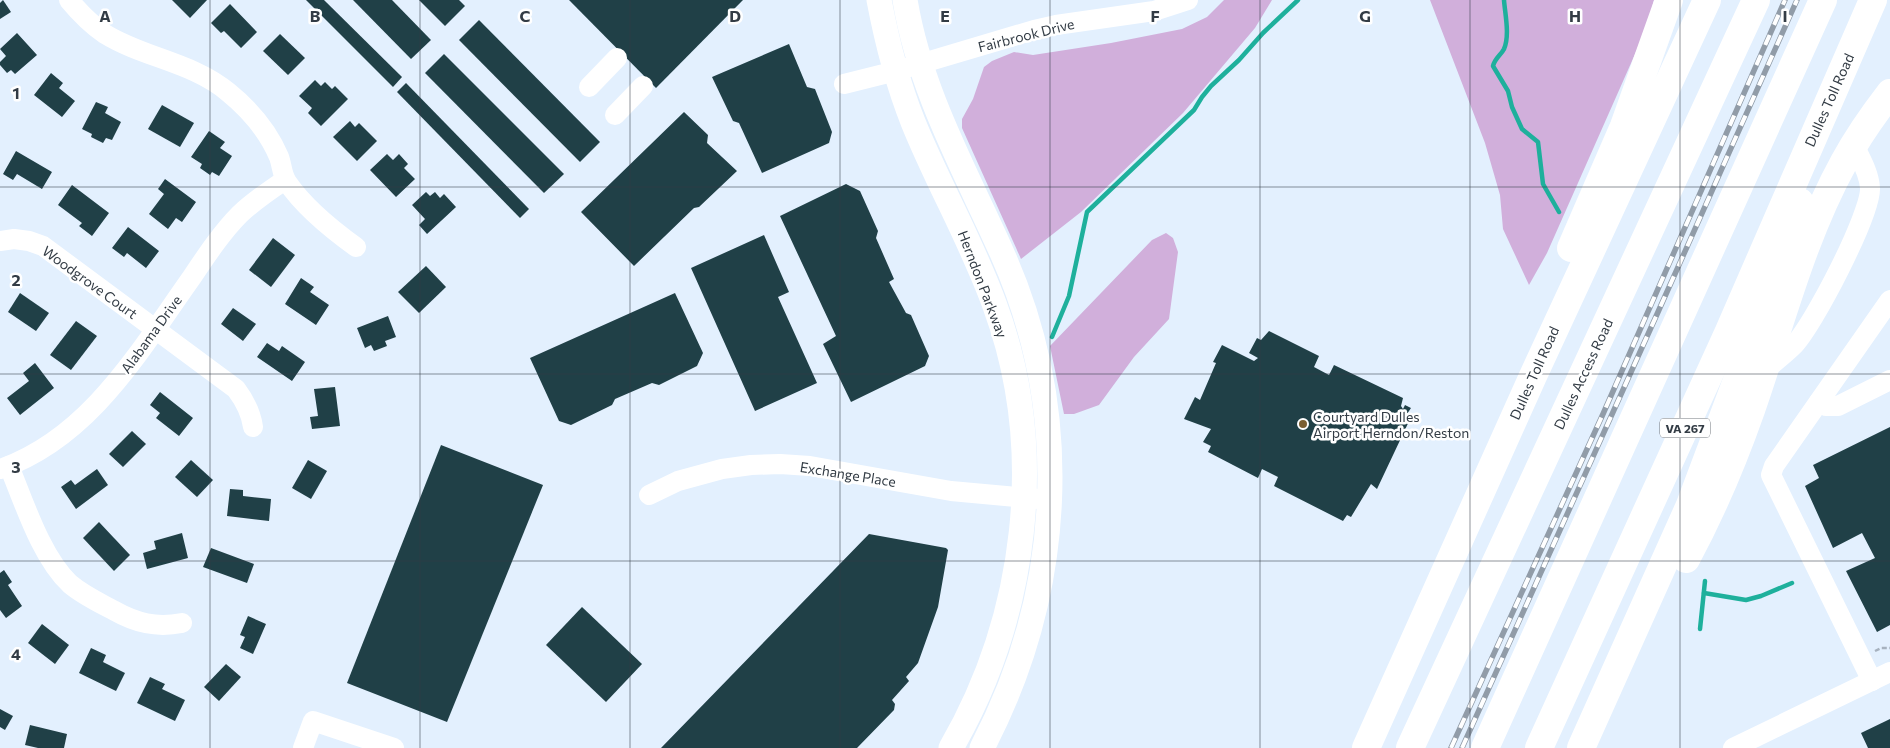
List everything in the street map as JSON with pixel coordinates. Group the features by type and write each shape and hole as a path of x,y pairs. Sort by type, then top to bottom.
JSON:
{"highway":[{"path":"1533,376 1562,268 1615,150 1647,66 1669,0"},
{"name":"Dulles Toll Road","path":"1366,748 1533,376 1707,0"},
{"name":"Dulles Access Road","path":"1410,748 1756,0"},
{"path":"1485,748 1823,0"},
{"name":"Dulles Toll Road","path":"1539,748 1729,331 1873,0"},
{"path":"1604,698 1654,616 1690,550 1728,470 1812,230 1834,182 1854,145 1890,93"},
{"path":"1582,748 1690,505 1791,237 1826,106"}],"main road":[{"name":"Herndon Parkway","path":"879,0 896,71 916,128 972,250 1004,332 1020,410 1024,456 1024,498 1020,552 1008,610 984,680 965,724 952,748"},
{"name":"Herndon Parkway","path":"905,0 920,64 951,143 1003,255 1030,328 1046,409 1051,500 1043,570 1030,628 1008,693 982,748"}],"street":[{"path":"69,0 104,33 132,47 205,76 228,92 268,134 286,180 298,196 356,247"},
{"name":"Fairbrook Drive","path":"844,84 896,71 1034,30 1154,11 1188,0"},
{"path":"589,87 617,58"},
{"path":"615,115 643,86"},
{"path":"1764,371 1794,345 1814,315 1839,270 1866,209 1870,189 1867,173 1854,145"},
{"name":"Alabama Drive","path":"4,467 50,443 88,414 110,390 207,255 239,214 286,180"},
{"name":"Woodgrove Court","path":"0,241 14,239 29,241 43,246 236,389 245,401 253,427"},
{"path":"1733,748 1881,676 1771,475 1774,466 1890,300"},
{"path":"1819,402 1826,406 1838,406 1890,380"},
{"name":"Exchange Place","path":"648,495 678,481 722,469 780,464 810,466 951,491 1051,500"},
{"path":"4,467 48,554 70,584 85,595 138,622 152,626 168,626 182,623"},
{"path":"302,748 313,721 394,748"}],"shaded area":[{"path":"1224,0 1272,0 1255,28 1183,113 1081,212 1021,259 962,128 962,119 973,99 984,67 992,61 1014,52 1033,55 1111,43 1182,29 1207,17"},
{"path":"1430,0 1654,0 1647,27 1547,253 1529,285 1503,229 1500,195 1485,143"},
{"path":"1166,233 1173,238 1178,252 1169,319 1134,357 1099,405 1074,414 1064,414 1050,346 1152,240"}],"building":[{"path":"3,0 11,12 0,19 0,3"},
{"path":"172,0 207,0 190,18"},
{"path":"306,0 324,0 402,77 393,87"},
{"path":"353,0 392,0 431,40 411,59"},
{"path":"419,0 459,0 465,6 445,26"},
{"path":"569,0 743,0 656,88"},
{"path":"230,4 257,32 241,48 224,31 221,33 211,23"},
{"path":"479,20 600,142 580,162 459,40"},
{"path":"17,33 37,55 15,74 11,70 7,73 0,65 0,62 6,56 0,49"},
{"path":"280,34 305,58 288,75 263,51"},
{"path":"789,44 807,87 815,89 832,132 829,143 762,173 739,123 733,121 712,77"},
{"path":"444,54 564,174 544,193 425,73"},
{"path":"51,73 63,83 59,88 75,101 62,117 34,95"},
{"path":"315,80 321,86 325,82 332,89 335,86 348,99 321,126 308,113 312,108 299,96"},
{"path":"406,83 529,209 520,218 397,92"},
{"path":"96,102 108,107 105,113 121,122 112,140 106,138 103,143 91,137 92,134 82,129"},
{"path":"162,105 194,123 180,147 148,129"},
{"path":"684,112 708,135 707,143 737,171 699,207 694,208 634,266 581,212"},
{"path":"350,121 355,127 359,123 377,141 357,161 333,137"},
{"path":"209,131 225,142 220,148 232,156 219,176 212,172 210,175 200,168 202,164 191,157"},
{"path":"16,151 52,172 42,189 17,174 13,180 3,174"},
{"path":"387,154 393,160 399,154 408,164 404,168 415,179 396,197 370,170"},
{"path":"165,179 196,202 182,222 176,218 168,229 149,214 164,194 158,189"},
{"path":"846,184 860,191 878,231 876,238 894,279 889,282 906,313 911,315 929,356 925,366 851,402 823,344 836,336 780,216"},
{"path":"72,185 109,213 92,236 79,226 82,223 58,205"},
{"path":"426,192 430,196 435,192 440,198 444,194 456,207 427,234 419,225 425,219 412,205"},
{"path":"128,227 159,251 146,268 127,253 124,257 112,248"},
{"path":"764,235 789,292 778,297 817,383 755,411 691,268"},
{"path":"273,238 295,255 271,287 249,270"},
{"path":"426,266 446,287 419,313 398,292"},
{"path":"301,278 314,287 310,292 329,305 316,325 285,304"},
{"path":"20,293 49,313 36,331 8,312"},
{"path":"675,293 703,353 697,366 659,385 652,383 615,399 612,405 571,425 559,421 530,358"},
{"path":"233,308 256,324 243,341 221,324"},
{"path":"388,316 396,337 385,341 387,346 374,351 371,345 365,348 357,328"},
{"path":"76,321 97,336 71,370 50,355"},
{"name":"Courtyard Dulles Airport Herndon/Reston","path":"1269,331 1319,356 1314,367 1329,375 1334,365 1403,398 1401,406 1403,409 1405,405 1411,408 1407,414 1411,417 1377,489 1371,484 1351,517 1347,515 1343,521 1274,486 1278,477 1262,469 1258,478 1208,452 1211,446 1203,442 1211,429 1184,419 1195,397 1200,400 1216,363 1213,362 1222,345 1254,361 1258,358 1249,353 1257,338 1261,340"},
{"path":"267,343 279,351 282,346 305,362 292,381 257,357"},
{"path":"35,363 54,388 20,415 7,398 29,381 23,373"},
{"path":"335,387 340,426 312,429 310,417 318,416 314,389"},
{"path":"160,392 193,418 179,436 156,418 160,413 150,405"},
{"path":"1890,427 1890,625 1877,632 1846,571 1875,558 1862,533 1833,548 1805,486 1819,478 1813,465"},
{"path":"132,431 146,444 123,467 109,454"},
{"path":"441,445 543,485 447,722 347,683"},
{"path":"191,460 213,480 197,497 175,477"},
{"path":"308,460 327,471 311,499 292,488"},
{"path":"97,469 108,485 76,509 61,487 71,480 75,485"},
{"path":"230,489 243,490 243,496 271,499 269,521 227,516"},
{"path":"99,522 130,555 114,571 83,538"},
{"path":"182,533 188,558 147,569 143,553 156,549 154,541"},
{"path":"869,534 946,548 948,550 938,607 918,663 906,677 909,681 892,700 895,704 894,710 857,748 661,748"},
{"path":"211,548 254,564 247,583 203,567"},
{"path":"4,570 12,582 8,585 22,606 6,618 0,610 0,573"},
{"path":"582,607 642,664 606,702 546,645"},
{"path":"248,616 266,624 253,654 240,648 245,637 240,635"},
{"path":"42,624 69,645 55,664 28,643"},
{"path":"91,648 106,655 103,662 125,673 116,691 79,673"},
{"path":"226,664 241,677 219,701 204,687"},
{"path":"150,677 165,684 162,689 185,700 175,721 137,703"},
{"path":"0,709 13,716 5,730 0,727"},
{"path":"1890,719 1890,748 1868,748 1861,733"},
{"path":"30,725 67,734 64,748 38,748 25,745"}],"waterway":[{"path":"1052,337 1069,296 1087,212 1194,110 1211,86 1298,0"},
{"path":"1504,0 1507,31 1506,43 1493,66 1508,91 1512,107 1522,129 1538,142 1543,184 1559,212"},
{"path":"1700,629 1705,581"},
{"path":"1704,593 1746,600 1792,583"}],"railway":[{"path":"1451,748 1603,414 1785,0"},
{"path":"1462,748 1797,0"}],"place":[{"name":"Courtyard Dulles Airport Herndon/Reston","path":"1303,424"}]}
